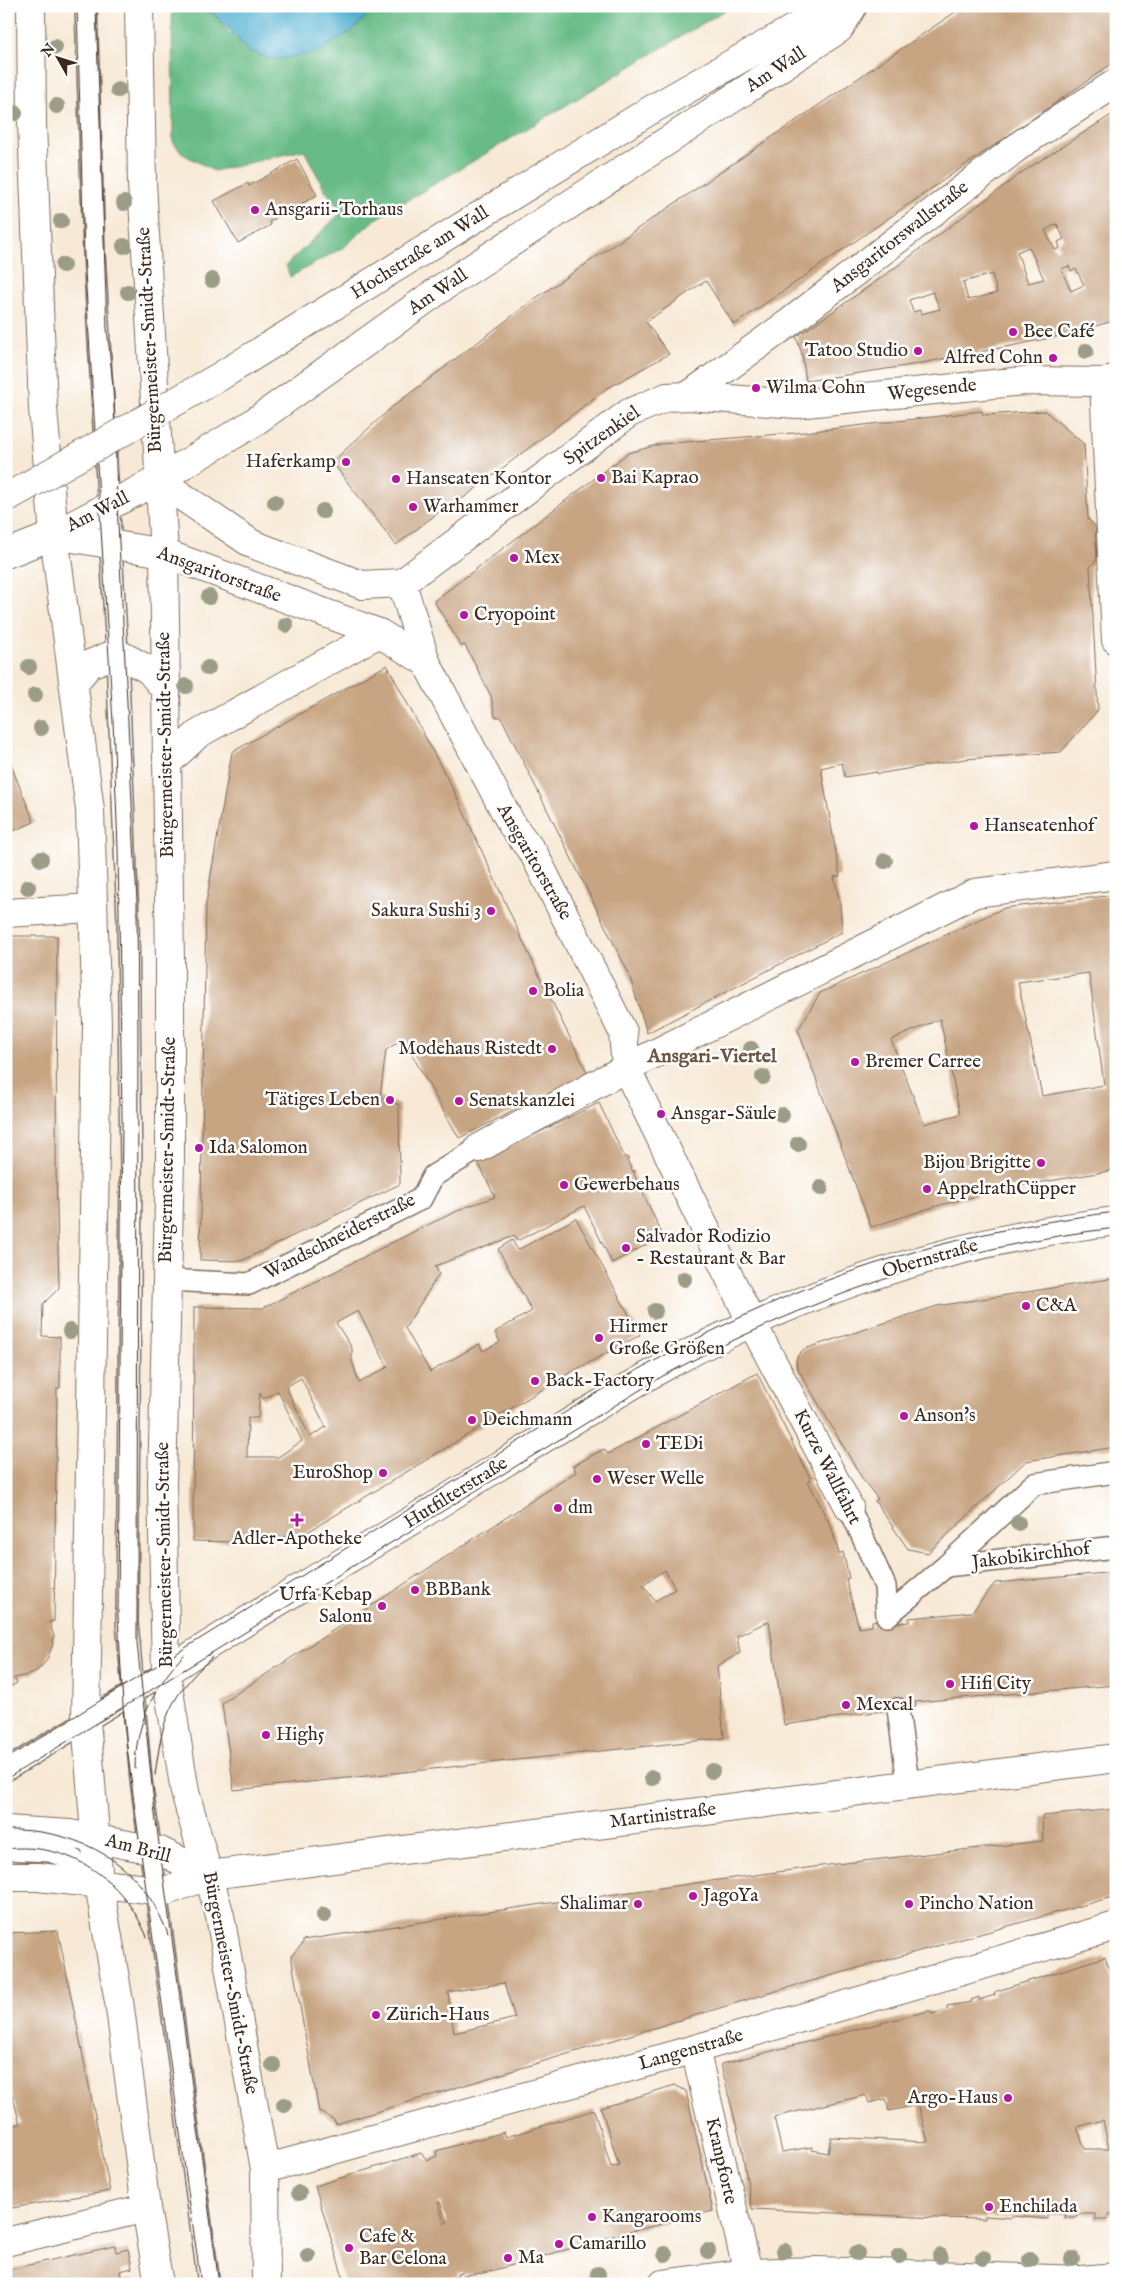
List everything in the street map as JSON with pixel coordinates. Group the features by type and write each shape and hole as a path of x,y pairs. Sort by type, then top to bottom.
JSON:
{"main road":[{"path":"31,6 32,123 40,351 54,535 75,680 90,810 98,1024 86,1720 98,1884 120,2008 146,2208 159,2284"},
{"name":"Bürgermeister-Smidt-Straße","path":"139,6 142,183 158,480 164,553 170,1162 162,1484 166,1672 185,1792 210,1875 229,1961 265,2169 266,2284"},
{"name":"Hochstraße am Wall","path":"6,498 203,386 649,111 832,6"},
{"name":"Am Wall","path":"6,554 54,535 108,507 158,480 250,425 443,287 839,29 853,6"},
{"name":"Ansgaritorswallstraße","path":"688,396 790,322 1024,142 1116,83"},
{"path":"1110,380 1116,640"},
{"name":"Wegesende","path":"688,396 796,404 1024,381 1110,380"},
{"name":"Spitzenkiel","path":"402,583 629,413 667,397 688,396"},
{"path":"158,480 252,544 362,585 402,583"},
{"name":"Ansgaritorstraße","path":"54,535 164,553 378,633 426,662"},
{"name":"Ansgaritorstraße","path":"402,583 426,662 512,825 534,854 623,1032 626,1068"},
{"path":"167,763 198,734 378,633"},
{"path":"75,680 90,664 117,653 149,670 164,688"},
{"name":"Wandschneiderstraße","path":"479,1148 626,1068 975,893 1116,875"},
{"path":"6,913 93,908"},
{"name":"Kurze Wallfahrt","path":"626,1068 752,1323 849,1507"},
{"name":"Obernstraße","path":"752,1323 817,1295 944,1254 1006,1238 1116,1221"},
{"name":"Hutfilterstraße","path":"166,1672 596,1406 673,1362 752,1323"},
{"name":"Martinistraße","path":"210,1875 908,1783 1116,1758"},
{"name":"Am Brill","path":"6,1830 70,1834 160,1851 210,1875"},
{"name":"Am Brill","path":"6,1877 38,1876 166,1891 210,1875"},
{"name":"Langenstraße","path":"265,2169 695,2049 1116,1926"},
{"name":"Kranpforte","path":"695,2049 748,2273"},
{"path":"6,2242 146,2208"},
{"path":"663,2284 748,2273 817,2271 1081,2280 1116,2278"}],"lane":[{"path":"86,6 94,253 117,653 129,988 131,1172 127,1622 132,1692 151,1850 209,2284"},
{"name":"Wandschneiderstraße","path":"166,1280 249,1284 421,1199 433,1176 479,1148"},
{"name":"Jakobikirchhof","path":"888,1616 946,1566 1034,1484 1116,1472"},
{"name":"Kurze Wallfahrt","path":"849,1507 886,1586 888,1616"},
{"name":"Jakobikirchhof","path":"946,1566 1116,1547"},
{"path":"6,1770 166,1672"},
{"path":"898,1709 908,1783"},
{"path":"6,1849 50,1851 71,1858 98,1884"}],"green space":[{"path":"172,6 197,6 198,9 213,13 230,34 352,31 376,6 732,6 373,221 344,247 290,277 286,265 342,212 325,190 304,150 214,171 183,154 173,142"}],"water":[{"path":"197,6 376,6 352,31 316,53 273,60 249,51 213,13 198,9"}],"building":[{"path":"964,6 1116,6 1116,61 734,325 706,281 696,287 646,322 669,354 606,389 462,499 460,496 396,545 332,462 392,407 536,298"},
{"path":"1116,112 1116,320 1069,334 1016,345 906,366 806,381 802,354 796,337 884,276 1024,171","holes":["1057,224 1064,239 1058,242 1060,248 1055,250 1045,230","1029,247 1044,279 1028,283 1017,252","1069,266 1071,271 1076,269 1084,285 1071,291 1061,269","992,274 997,293 968,300 963,282","933,292 940,309 921,314 920,310 913,312 909,300"]},
{"name":"Ansgarii-Torhaus","path":"297,159 317,195 269,222 271,225 238,243 214,201 248,183 249,186"},
{"path":"982,411 983,415 1045,411 1084,444 1088,519 1095,526 1097,559 1090,567 1098,710 1061,752 965,759 877,774 877,772 845,777 842,763 821,768 840,876 834,877 840,904 842,932 647,1033 629,974 501,717 495,717 491,696 465,645 461,646 434,601 628,453 661,444 805,432"},
{"path":"387,665 456,795 533,963 588,1074 459,1138 403,1039 386,1050 380,1097 399,1105 400,1184 241,1261 200,1260 206,904 232,752"},
{"path":"6,753 34,822 6,834"},
{"name":"Bremer Carree","path":"1116,895 1116,1170 1012,1187 940,1205 871,1227 798,1030 820,993 1004,908","holes":["1089,973 1104,1085 1042,1096 1018,982","940,1019 960,1114 924,1124 891,1040"]},
{"path":"6,936 57,936 56,1169 59,1288 43,1304 42,1336 60,1337 60,1388 57,1388 54,1621 49,1622 54,1636 53,1644 47,1660 40,1668 32,1674 14,1678 17,1683 6,1689"},
{"path":"599,1103 625,1158 628,1157 629,1159 627,1160 633,1172 635,1170 634,1174 663,1236 612,1263 584,1206 517,1241 514,1236 435,1266 439,1274 405,1328 430,1372 479,1344 483,1351 500,1342 495,1332 532,1311 498,1249 512,1240 518,1250 576,1218 640,1335 566,1375 306,1533 283,1537 235,1538 235,1542 193,1541 194,1307 263,1308 417,1230 466,1207 495,1197 478,1162","holes":["358,1311 388,1367 359,1383 352,1361 352,1348 336,1323","301,1378 326,1427 310,1437 286,1387","278,1391 302,1441 278,1457 247,1457 248,1418 258,1418 260,1393 263,1399"]},
{"path":"1116,1278 1116,1447 1026,1461 928,1553 908,1549 875,1501 878,1499 863,1480 797,1367 796,1360 798,1355 804,1349 937,1306"},
{"path":"757,1373 811,1480 808,1481 832,1529 839,1554 843,1552 849,1578 846,1579 859,1628 872,1626 872,1621 898,1618 899,1623 909,1622 909,1618 972,1612 995,1583 1116,1572 1116,1685 915,1702 916,1706 784,1725 769,1621 737,1636 740,1653 717,1666 724,1738 234,1790 222,1703 576,1472 573,1466 604,1449 608,1454","holes":["665,1570 675,1589 655,1601 643,1585"]},
{"path":"1116,1809 1116,1896 776,1991 336,2124 335,2121 319,2112 291,1956 303,1943 303,1940 542,1904 836,1864 1043,1841 1042,1816","holes":["504,1983 515,2018 454,2033 448,1992"]},
{"path":"58,1931 110,2191 6,2209 6,2127 20,2124 6,2070 6,1933"},
{"path":"1105,1957 1116,1989 1116,2214 1108,2214 1108,2219 1095,2219 1095,2214 1077,2214 1077,2218 1065,2218 1066,2214 1047,2214 1047,2219 985,2216 985,2219 752,2209 741,2145 721,2064 928,2011 931,2011 932,2014 948,2009 947,2006 972,2002 971,2000 979,1997 979,2000 995,1995 994,1993","holes":["915,2091 928,2142 831,2137 828,2153 812,2150 812,2147 782,2152 774,2117 866,2095 869,2103 886,2099 889,2111 917,2105","1103,2120 1109,2149 1085,2149 1077,2127"]},
{"path":"675,2085 686,2091 713,2211 621,2234 484,2273 463,2275 462,2272 457,2273 458,2276 433,2284 345,2284 315,2186 421,2153 427,2160 437,2156 436,2151 504,2132 506,2137 594,2110 611,2167 619,2165 601,2108","holes":["438,2202 440,2202 447,2223 444,2223"]},
{"path":"115,2246 116,2252 128,2249 132,2268 120,2271 122,2281 134,2278 135,2284 6,2284 6,2270"}],"tram line":[{"path":"77,6 84,255 113,722 118,848 122,1118 118,1616 124,1723 201,2284"},
{"path":"96,6 107,328 114,394 117,502 137,902 137,1642 155,1814 219,2284"},
{"path":"6,1759 590,1397 720,1327 807,1288 893,1258 982,1235 1071,1218 1116,1212"},
{"path":"6,1779 663,1376 717,1348 826,1300 939,1262 1056,1236 1116,1228"},
{"path":"135,1769 138,1737 148,1707 155,1693 184,1655"},
{"path":"155,1775 161,1738 170,1710 186,1685 212,1657"},
{"path":"6,1830 53,1834 75,1840 115,1861 132,1876 147,1894 159,1914 168,1935"},
{"path":"6,1849 29,1848 52,1851 73,1858 92,1869 109,1882 124,1898 137,1917 147,1937"}],"place":[{"name":"Ansgarii-Torhaus","path":"255,210"},
{"name":"Bee Café","path":"1013,332"},
{"name":"Tatoo Studio","path":"918,351"},
{"name":"Alfred Cohn","path":"1053,358"},
{"name":"Wilma Cohn","path":"756,388"},
{"name":"Haferkamp","path":"346,462"},
{"name":"Bai Kaprao","path":"601,478"},
{"name":"Hanseaten Kontor","path":"396,479"},
{"name":"Warhammer","path":"413,507"},
{"name":"Mex","path":"514,558"},
{"name":"Cryopoint","path":"464,615"},
{"name":"Hanseatenhof","path":"974,826"},
{"name":"Sakura Sushi 3","path":"491,911"},
{"name":"Bolia","path":"533,991"},
{"name":"Modehaus Ristedt","path":"552,1049"},
{"name":"Bremer Carree","path":"855,1062"},
{"name":"Tätiges Leben","path":"390,1100"},
{"name":"Senatskanzlei","path":"459,1101"},
{"name":"Ansgar-Säule","path":"661,1114"},
{"name":"Ida Salomon","path":"199,1148"},
{"name":"Bijou Brigitte","path":"1041,1163"},
{"name":"Gewerbehaus","path":"564,1185"},
{"name":"AppelrathCüpper","path":"927,1189"},
{"name":"Salvador Rodizio - Restaurant & Bar","path":"626,1248"},
{"name":"C&A","path":"1026,1306"},
{"name":"Hirmer Große Größen","path":"599,1338"},
{"name":"Back-Factory","path":"535,1381"},
{"name":"Anson's","path":"904,1416"},
{"name":"Deichmann","path":"472,1420"},
{"name":"TEDi","path":"646,1444"},
{"name":"EuroShop","path":"383,1473"},
{"name":"Weser Welle","path":"597,1479"},
{"name":"dm","path":"558,1508"},
{"name":"Adler-Apotheke","path":"297,1520"},
{"name":"BBBank","path":"415,1590"},
{"name":"Urfa Kebap Salonu","path":"382,1606"},
{"name":"Hifi City","path":"950,1684"},
{"name":"Mexcal","path":"846,1705"},
{"name":"High5","path":"266,1735"},
{"name":"JagoYa","path":"693,1896"},
{"name":"Shalimar","path":"638,1904"},
{"name":"Pincho Nation","path":"909,1904"},
{"name":"Zürich-Haus","path":"376,2015"},
{"name":"Argo-Haus","path":"1008,2098"},
{"name":"Enchilada","path":"989,2207"},
{"name":"Kangarooms","path":"592,2217"},
{"name":"Camarillo","path":"559,2244"},
{"name":"Cafe & Bar Celona","path":"349,2248"},
{"name":"Ma","path":"508,2258"}],"district":[{"name":"Ansgari-Viertel","path":"712,1056"}]}
